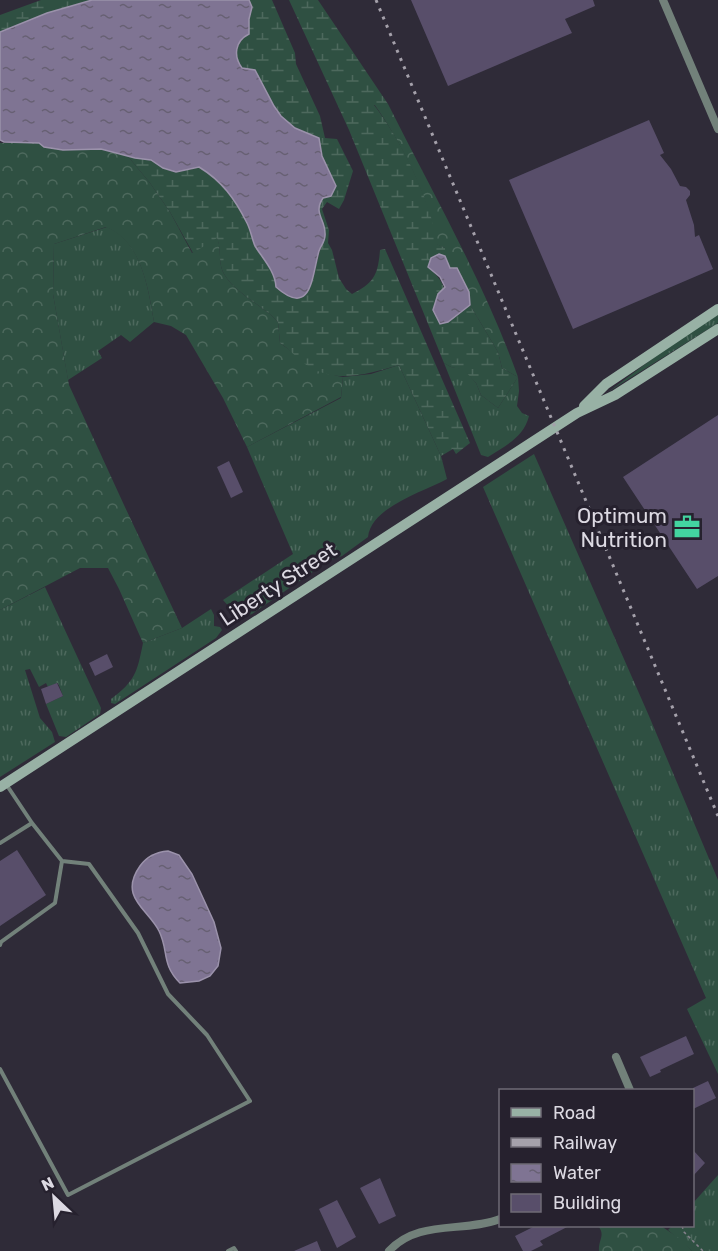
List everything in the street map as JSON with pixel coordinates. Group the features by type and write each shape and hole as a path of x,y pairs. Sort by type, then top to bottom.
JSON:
{"street":[{"path":"663,0 718,129"},
{"name":"Liberty Street","path":"577,413 606,384 718,309"},
{"name":"Liberty Street","path":"3,785 577,413 615,394 718,329"},
{"path":"616,1057 630,1089"},
{"path":"389,1251 402,1239 421,1231 483,1224 499,1220"}],"lane":[{"path":"0,1069 68,1195 250,1101 207,1035 168,994 138,933 89,864 62,861 3,785"},
{"path":"0,843 32,823"},
{"path":"0,945 55,903 62,861"},
{"path":"228,1251 234,1248 236,1251"}],"path":[{"path":"682,1227 684,1232 703,1251"}],"green space":[{"path":"41,0 92,0 47,13 0,32 0,15"},
{"path":"249,0 272,0 295,53 296,64 320,116 325,138 337,139 353,171 339,209 327,202 322,209 329,230 328,243 339,278 352,294 359,290 370,282 378,266 380,250 385,249 470,443 456,454 453,449 441,456 399,365 351,376 328,374 305,364 280,343 278,322 237,289 224,274 217,238 193,253 170,212 126,154 151,160 163,168 189,170 199,167 207,172 227,191 238,206 255,245 271,270 276,287 288,296 297,298 304,296 312,281 325,236 325,228 319,212 323,198 319,138 286,121 271,100 255,70 242,68 239,63 237,50 241,41 249,34 252,7"},
{"path":"289,0 318,0 388,104 374,105 394,135 413,171 422,190 437,244 445,248 445,256 439,254 431,258 428,267 443,285 448,322 470,305 498,352 502,368 518,377 498,408 481,395 476,383 464,370 444,363 349,130"},
{"path":"374,104 388,104 474,273 518,377 502,368 498,352 470,305 469,292 457,268 450,268 445,256 445,248 436,244 428,209 413,171"},
{"path":"0,143 39,143 85,150 101,149 126,154 170,212 192,253 217,237 224,274 237,289 278,322 280,343 316,368 343,377 341,397 247,447 223,398 186,335 171,326 154,322 146,281 128,243 106,227 54,244 53,294 69,385 182,628 143,643 108,568 80,568 0,610"},
{"path":"107,227 119,234 136,255 146,281 154,322 130,342 121,335 98,351 102,358 68,380 53,294 54,244"},
{"path":"718,313 718,323 608,392 665,349"},
{"path":"444,363 451,367 464,369 476,383 481,395 498,408 518,377 517,406 522,413 529,416 527,423 513,440 488,457 481,455"},
{"path":"399,365 441,456 447,479 388,509 371,526 368,537 342,556 330,560 252,614 246,616 234,612 223,600 293,554 247,447 341,398 343,377 371,374"},
{"path":"534,454 718,880 718,1074 687,1009 706,998 483,487"},
{"path":"45,587 101,708 100,714 66,737 59,736 46,704 63,696 58,683 48,687 46,683 39,687 30,669 25,670 40,718 52,732 55,742 0,777 0,610"},
{"path":"211,609 214,615 214,626 222,630 216,638 115,704 111,703 111,699 134,676 143,643 182,628"},
{"path":"718,1175 718,1251 692,1251 668,1230 671,1227 694,1227 694,1202"},
{"path":"599,1227 662,1227 679,1238 692,1251 599,1251 602,1235"}],"water":[{"path":"92,0 249,0 252,7 249,34 238,45 237,59 242,68 255,70 281,116 295,128 319,138 322,156 336,186 331,196 323,198 320,203 319,212 325,228 325,238 319,251 312,281 304,296 297,298 288,296 276,287 271,270 255,246 238,206 221,185 199,167 176,172 163,168 151,160 101,149 63,150 44,147 39,143 0,140 0,32 47,13"},
{"path":"439,254 445,256 450,268 457,268 469,292 470,305 448,322 440,324 433,310 438,294 445,287 440,277 428,267 431,258"},
{"path":"168,851 179,855 192,874 214,922 221,948 218,966 210,976 199,981 180,983 174,976 170,970 159,931 133,894 134,877 140,866 152,855"}],"building":[{"path":"411,0 593,0 595,6 565,19 572,33 448,86"},
{"path":"649,120 664,153 660,155 680,186 690,191 686,200 694,225 695,237 699,235 713,269 573,329 509,180"},
{"name":"Optimum Nutrition","path":"718,415 718,576 697,589 623,477"},
{"path":"229,461 243,492 231,498 217,467"},
{"path":"107,654 113,667 95,676 89,663"},
{"path":"57,683 63,696 46,704 41,689"},
{"path":"17,850 46,895 0,926 0,861"},
{"path":"686,1036 694,1054 650,1077 640,1057"},
{"path":"708,1081 716,1098 694,1109 693,1088"},
{"path":"694,1151 705,1163 694,1175"},
{"path":"380,1178 396,1216 379,1224 360,1188"},
{"path":"337,1200 356,1237 337,1248 319,1209"},
{"path":"533,1227 567,1227 540,1241 543,1245 531,1251 523,1251 515,1236"},
{"path":"317,1241 321,1251 294,1251"}],"railway":[{"path":"376,0 718,816"}],"place":[{"name":"Optimum Nutrition","path":"687,527"}]}
